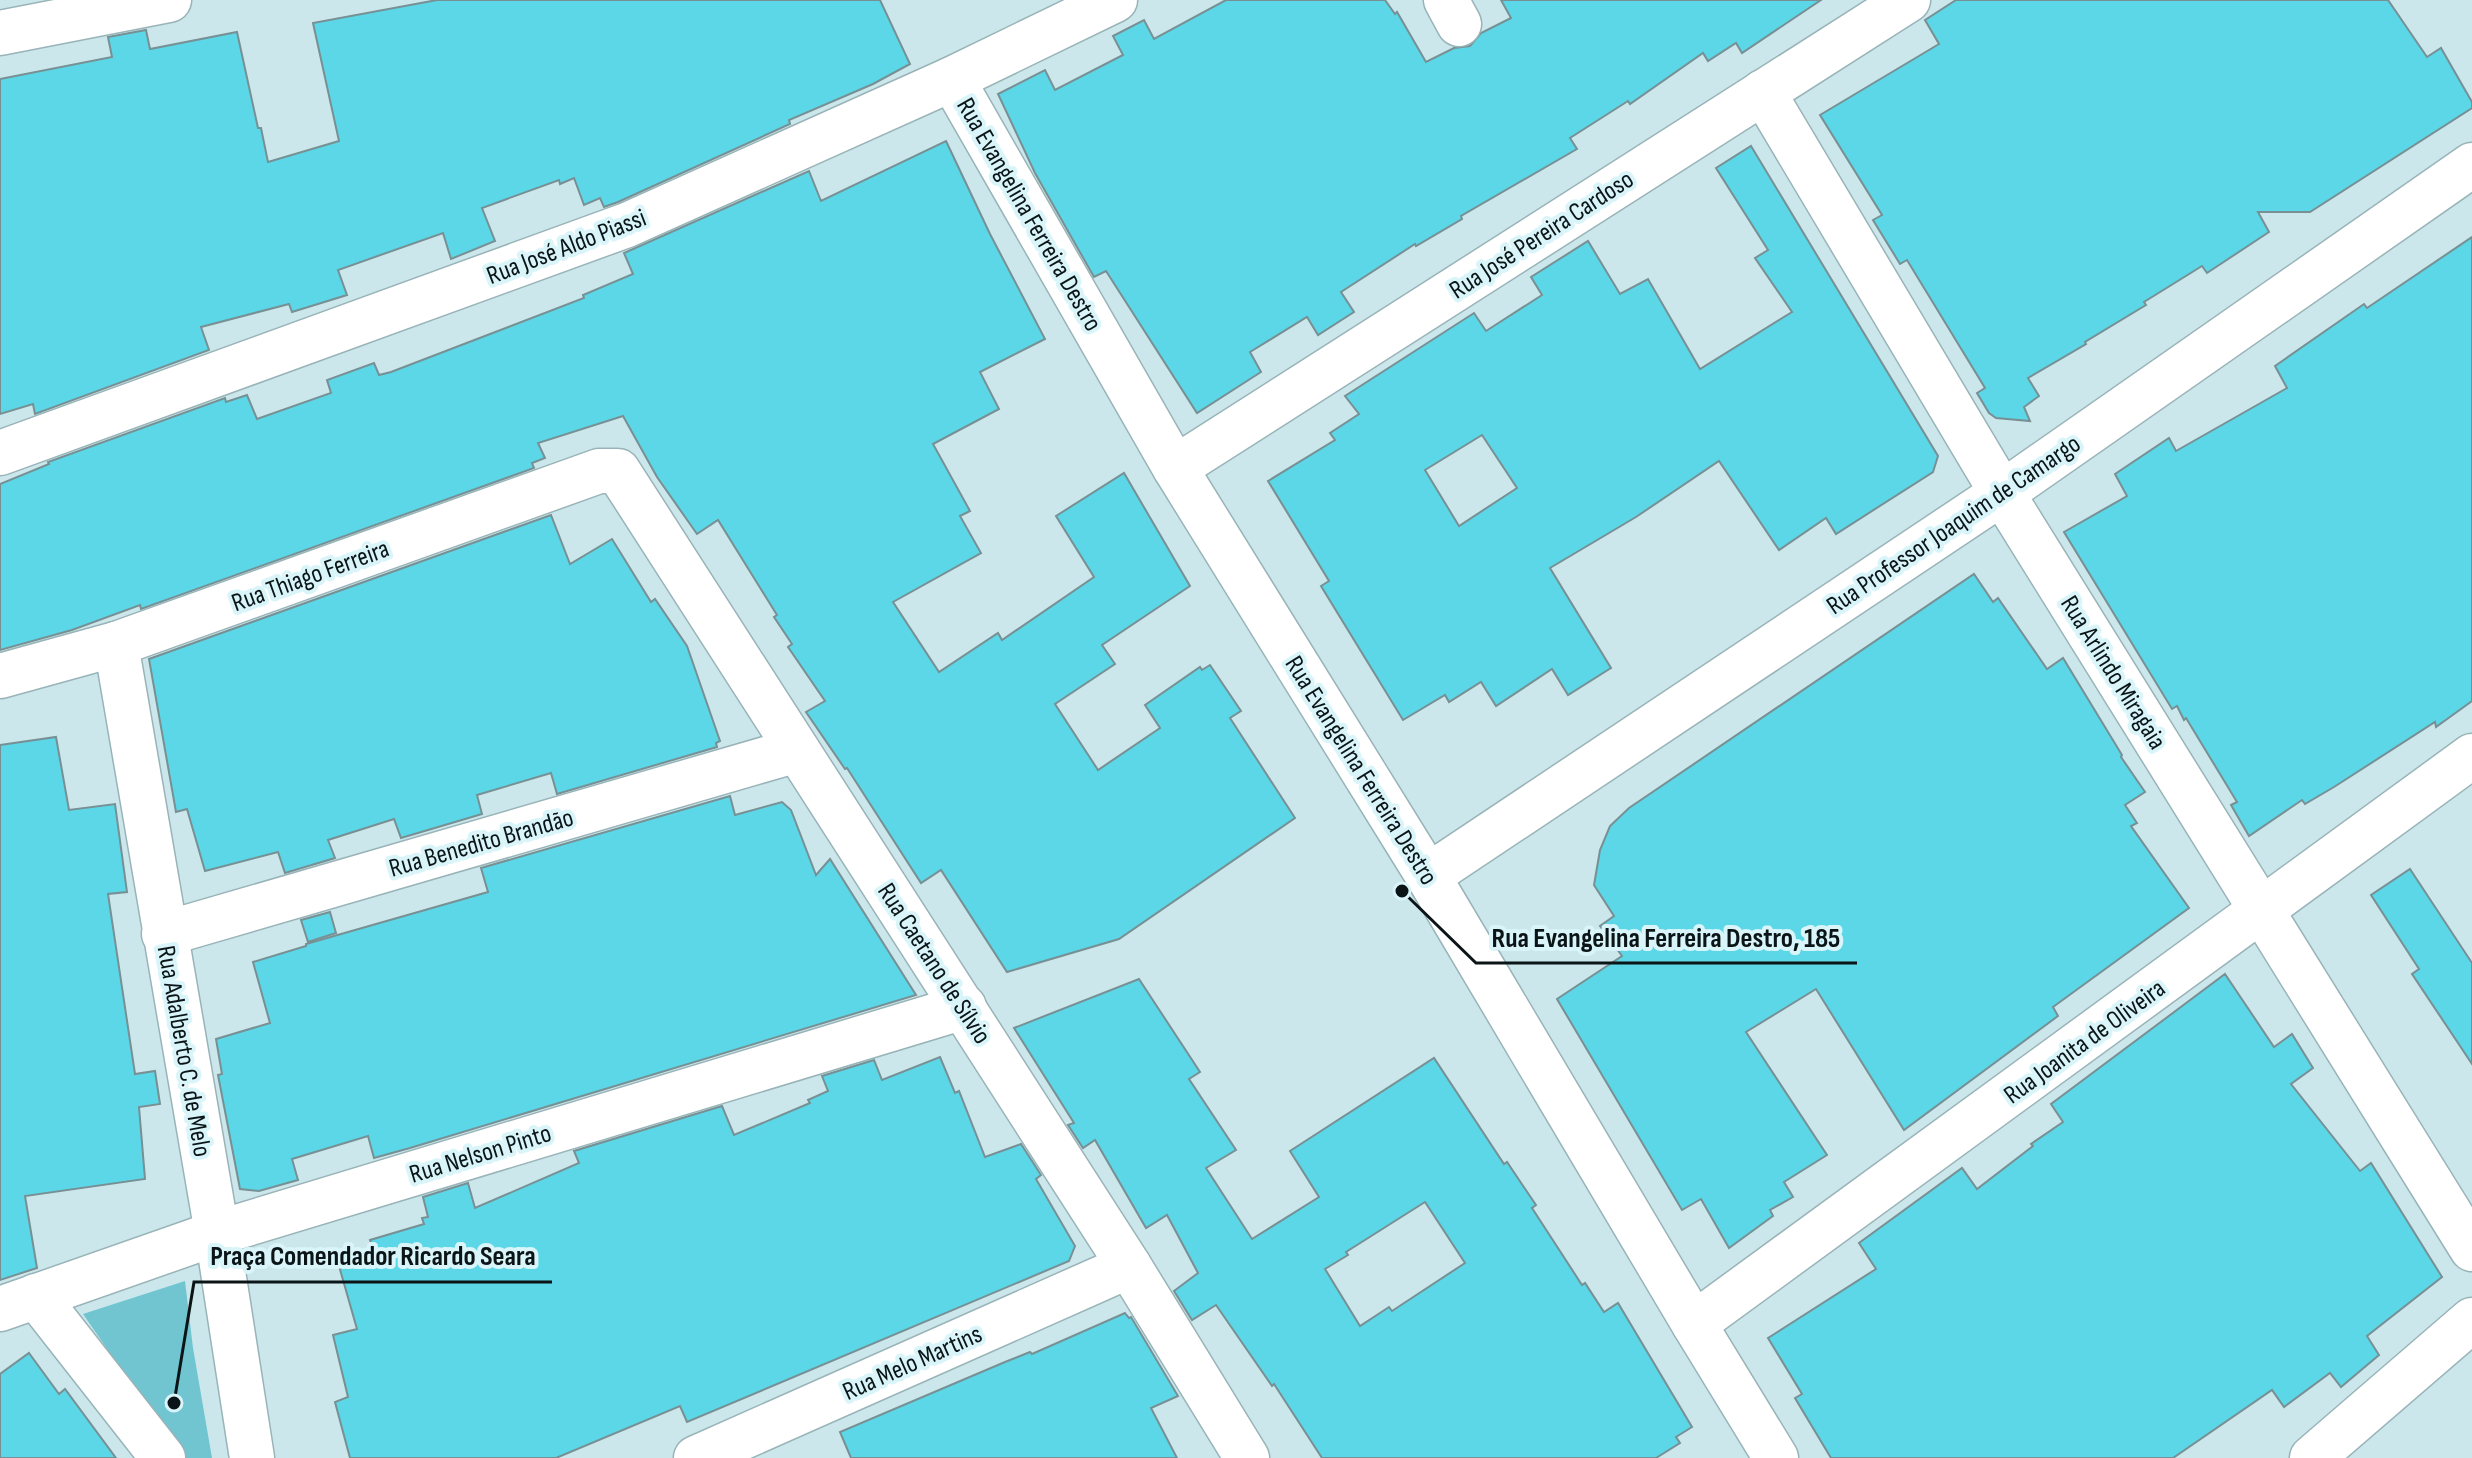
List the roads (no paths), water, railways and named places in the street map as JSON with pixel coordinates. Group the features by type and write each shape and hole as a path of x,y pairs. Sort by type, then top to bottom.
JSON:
{"street":[{"path":"0,33 169,0"},
{"name":"Rua José Aldo Piassi","path":"0,453 627,225 952,79 1115,0"},
{"name":"Rua José Pereira Cardoso","path":"1175,468 1908,0"},
{"name":"Rua Evangelina Ferreira Destro","path":"952,79 1175,468 1428,876 1776,1458"},
{"name":"Rua Arlindo Miragaia","path":"1763,92 2002,493 2472,1249"},
{"name":"Rua Professor Joaquim de Camargo","path":"1428,876 2002,493 2472,165"},
{"name":"Rua Thiago Ferreira","path":"0,676 116,644 599,471 618,471"},
{"name":"Rua Caetano de Sílvio","path":"618,471 964,1007 1247,1458"},
{"name":"Rua Adalberto C. de Melo","path":"116,644 217,1233 252,1458"},
{"name":"Rua Benedito Brandão","path":"164,934 797,750"},
{"name":"Rua Joanita de Oliveira","path":"1694,1324 2472,756"},
{"name":"Rua Nelson Pinto","path":"18,1302 217,1233 964,1007"},
{"name":"Rua Melo Martins","path":"696,1458 1129,1266"},
{"path":"18,1302 163,1458"},
{"path":"2312,1458 2472,1320"}],"place":[{"name":"Rua Evangelina Ferreira Destro, 185","path":"1402,891"},
{"name":"Praça Comendador Ricardo Seara","path":"174,1403"}]}
